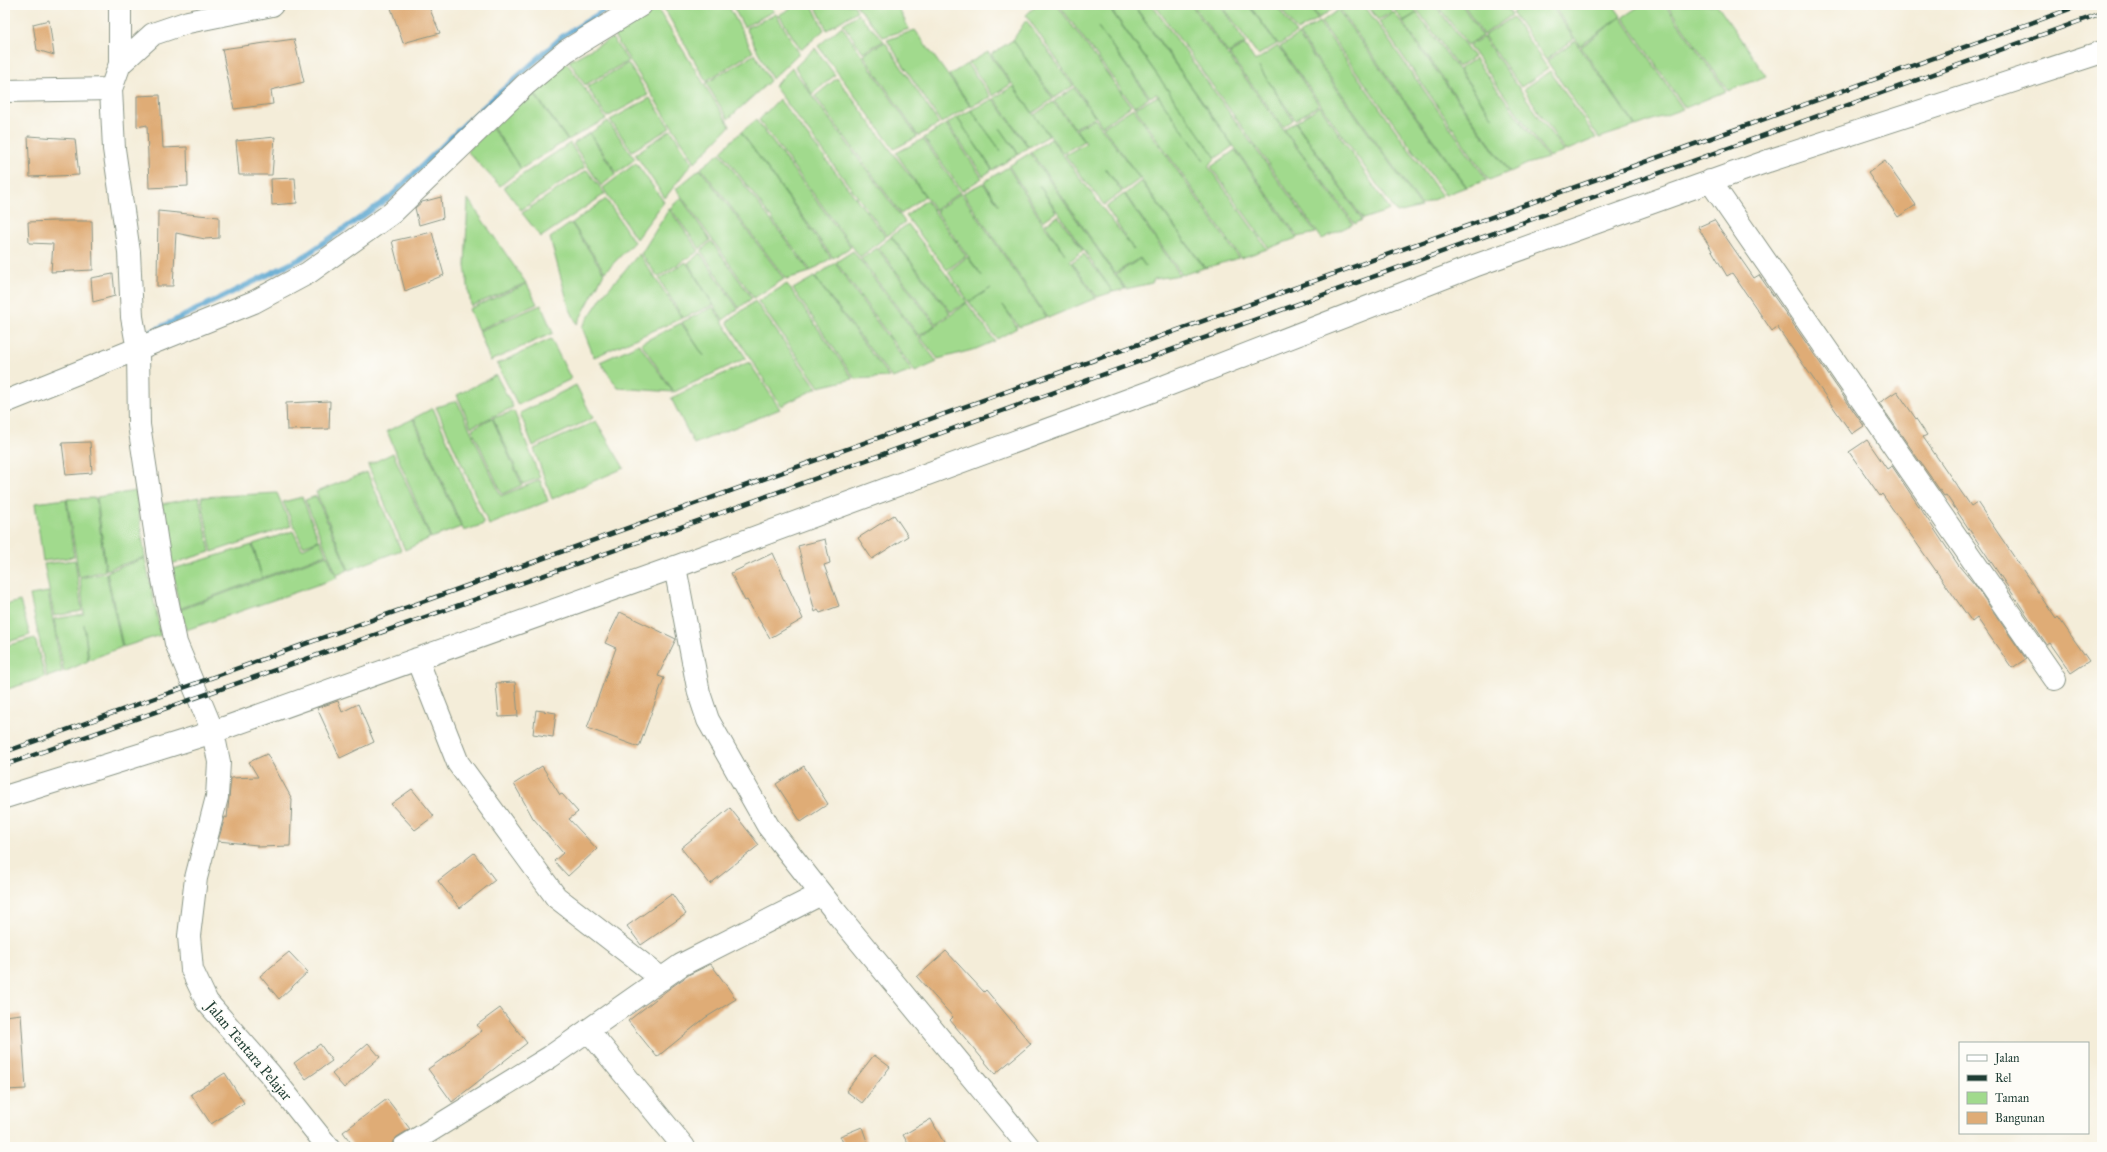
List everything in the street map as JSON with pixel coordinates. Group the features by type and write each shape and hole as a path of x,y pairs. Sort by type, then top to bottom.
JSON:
{"street":[{"path":"5,91 111,89 120,64 120,5"},
{"path":"120,64 153,34 188,22 272,5"},
{"path":"5,402 254,302 308,274 392,213 525,84 566,51 641,5"},
{"path":"5,797 213,732 675,567 1155,390 1474,266 1768,160 2102,52"},
{"name":"Jalan Tentara Pelajar","path":"111,89 114,149 129,252 132,317 138,348 139,425 162,570 176,643 213,732 219,762 217,797 196,878 190,936 192,970 207,1002 270,1074 328,1147"},
{"path":"1710,181 2055,679"},
{"path":"675,567 699,693 708,720 768,826 1023,1145"},
{"path":"417,659 458,764 556,897 662,979"},
{"path":"404,1147 550,1057 681,965 821,894"},
{"path":"588,1030 684,1147"}],"green space":[{"path":"662,5 728,5 753,52 706,81"},
{"path":"732,5 770,5 774,11 744,27"},
{"path":"796,5 812,5 824,30 801,50 779,15"},
{"path":"815,5 854,5 857,11 827,30"},
{"path":"856,5 897,5 909,29 883,37"},
{"path":"1037,5 1057,5 1131,106 1102,126 1026,15"},
{"path":"1059,5 1107,5 1216,158 1208,166 1267,249 1241,258 1135,108 1158,96 1204,160 1157,94 1150,97 1098,27 1149,98 1134,107"},
{"path":"1108,5 1133,5 1233,146 1216,158"},
{"path":"1134,5 1152,5 1316,233 1298,237"},
{"path":"1155,5 1191,5 1353,224 1322,239"},
{"path":"1193,5 1220,5 1246,43 1228,53"},
{"path":"1222,5 1248,5 1277,44 1258,55"},
{"path":"1249,5 1276,5 1296,33 1279,45"},
{"path":"1278,5 1308,5 1318,19 1297,31"},
{"path":"1309,5 1339,5 1319,18"},
{"path":"1347,5 1364,5 1487,180 1467,187 1340,10"},
{"path":"1367,5 1388,5 1392,12 1378,20"},
{"path":"1391,5 1411,5 1417,13 1403,21"},
{"path":"1414,5 1435,5 1474,57 1458,67"},
{"path":"1437,5 1462,5 1482,36 1468,45"},
{"path":"1464,5 1505,5 1512,15 1483,35"},
{"path":"1523,5 1551,5 1574,39 1546,60 1513,13"},
{"path":"1553,5 1613,5 1621,16 1580,46"},
{"path":"1641,5 1665,5 1726,91 1685,108 1623,17"},
{"path":"1667,5 1717,5 1766,76 1728,91"},
{"path":"657,8 730,126 695,162 614,36"},
{"path":"1338,10 1466,187 1445,195 1321,22"},
{"path":"1394,12 1509,172 1489,180 1379,22"},
{"path":"1417,13 1493,118 1459,69 1475,59 1548,158 1527,164 1510,172 1403,22"},
{"path":"776,14 799,53 772,79 746,28"},
{"path":"858,14 884,41 863,52 843,24"},
{"path":"1513,17 1548,69 1521,87 1484,36"},
{"path":"1621,17 1683,109 1636,126 1581,47"},
{"path":"1026,20 1073,86 1054,98 1013,40"},
{"path":"1319,22 1442,196 1421,205 1299,34"},
{"path":"842,26 917,137 894,149 818,46"},
{"path":"915,30 970,106 941,123 887,40"},
{"path":"1298,35 1421,207 1397,213 1280,47"},
{"path":"1483,37 1564,152 1549,157 1469,46"},
{"path":"612,38 628,61 585,85 569,61"},
{"path":"1013,40 1053,99 1033,113 991,54"},
{"path":"1575,41 1635,126 1599,138 1547,61"},
{"path":"885,42 939,124 918,136 863,54"},
{"path":"1245,45 1255,61 1278,46 1319,105 1295,120 1259,67 1293,120 1283,127 1229,54"},
{"path":"815,48 835,75 812,94 795,67"},
{"path":"988,52 1011,84 993,96 969,63"},
{"path":"755,54 770,81 728,119 706,83"},
{"path":"567,63 606,119 568,140 530,87"},
{"path":"628,63 648,95 607,117 587,87"},
{"path":"967,64 991,97 971,106 949,75"},
{"path":"792,68 905,222 887,236 774,86"},
{"path":"1550,71 1596,138 1565,151 1524,89"},
{"path":"837,78 925,196 901,214 815,96"},
{"path":"1013,86 1049,136 1029,147 994,98"},
{"path":"529,87 567,140 521,169 492,125"},
{"path":"1074,88 1095,117 1075,128 1054,101"},
{"path":"650,98 670,128 632,151 610,120"},
{"path":"779,99 886,237 860,257 759,120"},
{"path":"993,99 1028,147 1019,154 1000,128 1018,154 993,170 958,119 992,170 983,176 947,123"},
{"path":"1053,102 1084,141 1063,153 1034,115"},
{"path":"1320,106 1390,210 1363,219 1296,122"},
{"path":"1133,108 1239,258 1205,268 1103,127"},
{"path":"1095,119 1140,179 1123,191 1105,168 1122,192 1104,205 1065,155 1086,143 1076,129"},
{"path":"756,120 851,247 833,258 741,132"},
{"path":"608,121 635,159 617,173 590,133"},
{"path":"1295,122 1362,220 1355,224 1284,129"},
{"path":"946,124 982,178 962,191 924,138"},
{"path":"491,126 521,169 500,186 467,151"},
{"path":"671,130 692,163 665,198 635,154"},
{"path":"741,132 831,258 811,271 721,151"},
{"path":"589,133 616,174 601,186 573,144"},
{"path":"923,139 960,192 935,210 896,153"},
{"path":"1051,139 1134,250 1106,207 1124,194 1180,275 1154,279 1152,283 1126,289 1116,274 1140,259 1146,267 1140,258 1115,273 1031,152"},
{"path":"570,143 585,167 521,210 504,187"},
{"path":"1235,150 1297,238 1269,248 1211,167"},
{"path":"720,153 810,272 786,279 701,168"},
{"path":"1030,153 1125,289 1113,292 1039,185 1056,212 1043,221 1009,166"},
{"path":"636,163 664,202 636,239 603,188"},
{"path":"1008,167 1043,224 1065,254 1045,224 1058,216 1083,250 1070,261 1096,298 1048,318 963,193 983,183 999,205 984,182"},
{"path":"700,169 784,279 754,298 676,189"},
{"path":"587,170 605,194 541,237 522,213"},
{"path":"1141,181 1204,268 1182,275 1125,194"},
{"path":"961,193 1046,317 1019,327 1003,305 1017,328 997,339 948,272 967,257 982,276 936,211"},
{"path":"681,198 710,240 700,249 670,208"},
{"path":"468,199 526,283 471,306 465,266"},
{"path":"606,199 634,242 605,272 572,223"},
{"path":"926,200 966,256 947,270 906,216"},
{"path":"669,209 699,251 658,277 641,254"},
{"path":"571,223 604,273 577,324 569,307 550,238"},
{"path":"908,224 967,302 951,312 891,236"},
{"path":"891,237 950,313 936,324 878,247"},
{"path":"711,241 752,298 739,308 701,251"},
{"path":"877,248 935,325 919,336 861,259"},
{"path":"853,251 937,362 915,372 836,262"},
{"path":"700,253 738,309 723,320 688,263"},
{"path":"639,254 682,318 594,357 582,327 604,294"},
{"path":"1084,254 1113,292 1097,297 1072,262"},
{"path":"686,262 713,305 683,318 659,279"},
{"path":"835,263 912,371 892,378 815,277"},
{"path":"814,277 889,377 855,379 793,289"},
{"path":"527,284 537,304 478,330 469,309"},
{"path":"787,284 853,379 819,387 758,301"},
{"path":"755,301 817,388 781,406 727,322"},
{"path":"967,303 995,341 976,349 938,359 920,337"},
{"path":"541,305 553,333 490,361 479,331"},
{"path":"713,307 746,358 674,392 641,343 681,323 704,356 682,322"},
{"path":"551,339 571,379 518,405 497,364"},
{"path":"639,344 673,392 618,388 600,362"},
{"path":"749,362 780,409 694,444 671,398"},
{"path":"496,375 513,407 471,427 457,395"},
{"path":"576,385 593,418 533,446 520,413"},
{"path":"457,401 501,496 540,480 548,501 489,525 436,407"},
{"path":"433,408 484,524 464,531 414,418"},
{"path":"514,411 540,478 523,484 493,418"},
{"path":"492,418 522,485 502,494 472,429"},
{"path":"413,419 461,527 431,538 387,431"},
{"path":"596,421 624,468 552,499 534,449"},
{"path":"393,453 430,538 405,550 368,465"},
{"path":"367,472 401,550 349,570 316,492"},
{"path":"136,491 145,557 106,570 97,497"},
{"path":"277,493 291,526 212,552 201,497"},
{"path":"316,496 348,570 337,575 305,500"},
{"path":"199,497 210,552 171,564 162,504"},
{"path":"302,497 319,540 303,546 283,502"},
{"path":"96,498 105,571 79,577 67,499"},
{"path":"66,499 74,557 43,561 35,503"},
{"path":"293,531 302,549 320,540 326,554 262,578 253,544"},
{"path":"252,545 262,578 179,609 173,569"},
{"path":"327,555 337,578 186,630 180,610"},
{"path":"145,558 161,635 123,647 107,572"},
{"path":"75,560 82,611 54,616 44,564"},
{"path":"106,573 122,647 89,660 84,624 88,661 64,672 54,619 84,614 80,578"},
{"path":"48,592 62,672 47,677 30,595"},
{"path":"20,601 30,635 5,643 5,605"},
{"path":"35,638 45,677 5,690 5,646"}],"building":[{"path":"390,5 428,5 440,33 403,43"},
{"path":"49,20 54,55 37,50 33,24"},
{"path":"294,39 304,82 271,90 273,104 234,109 222,49"},
{"path":"160,95 163,148 187,147 188,186 149,188 147,125 137,127 137,96"},
{"path":"28,136 75,139 79,175 30,177"},
{"path":"275,137 272,175 239,175 236,141"},
{"path":"1885,161 1916,205 1898,217 1868,173"},
{"path":"295,178 297,203 272,205 271,179"},
{"path":"441,197 443,218 419,225 415,208 422,202"},
{"path":"158,211 219,217 219,238 205,239 176,233 173,286 157,286"},
{"path":"1714,220 1754,278 1759,275 1864,426 1852,434 1777,327 1772,331 1732,273 1727,276 1698,227"},
{"path":"92,221 93,270 51,272 53,244 29,243 28,222"},
{"path":"432,232 444,275 405,291 392,241"},
{"path":"113,274 115,296 93,302 91,278"},
{"path":"1897,391 1927,435 1923,437 1971,506 1977,502 2056,619 2058,617 2089,661 2071,673 2050,643 2047,645 1946,495 1944,496 1879,403"},
{"path":"330,401 329,429 287,430 286,403"},
{"path":"1867,440 1887,469 1892,466 1959,566 1975,585 2026,659 2012,668 1977,618 1972,622 1882,494 1880,496 1849,452"},
{"path":"90,442 92,473 66,475 62,443"},
{"path":"894,515 908,536 872,559 858,538"},
{"path":"825,539 830,563 824,565 839,606 820,613 818,610 815,612 798,546"},
{"path":"773,553 803,619 770,638 747,600 745,601 731,573"},
{"path":"620,612 676,639 658,676 664,678 639,747 587,728 616,648 605,643"},
{"path":"515,682 518,716 499,717 496,683"},
{"path":"338,701 342,712 358,704 374,742 340,758 317,708"},
{"path":"536,710 556,713 553,737 533,734"},
{"path":"267,754 292,799 290,846 257,847 257,845 218,841 225,817 227,818 231,778 258,777 249,762"},
{"path":"542,766 560,795 562,794 578,812 569,819 597,849 568,876 554,861 563,853 533,818 514,784"},
{"path":"804,766 828,804 801,822 776,784"},
{"path":"412,789 434,816 415,830 391,804"},
{"path":"730,808 759,845 710,884 681,848"},
{"path":"474,853 495,880 460,908 438,881"},
{"path":"672,894 686,914 641,945 627,926"},
{"path":"946,951 984,992 986,990 1031,1044 995,1074 950,1020 953,1017 917,977"},
{"path":"289,952 308,972 279,999 260,976"},
{"path":"711,964 736,999 705,1018 657,1057 628,1021 690,974"},
{"path":"500,1008 527,1043 452,1102 428,1069 482,1031 477,1025"},
{"path":"21,1014 26,1089 5,1090 5,1016"},
{"path":"368,1043 380,1057 344,1088 332,1074"},
{"path":"320,1044 332,1061 306,1079 294,1063"},
{"path":"874,1055 890,1067 862,1103 846,1091"},
{"path":"225,1073 244,1103 211,1124 191,1094"},
{"path":"387,1099 410,1129 393,1141 392,1147 354,1147 343,1132"},
{"path":"931,1119 946,1147 910,1147 903,1135"},
{"path":"862,1127 869,1147 845,1147 840,1136"}],"waterway":[{"path":"149,333 300,259 389,198 466,123 563,36 613,5"}],"railway":[{"path":"5,752 2081,5"},
{"path":"5,765 723,512 2102,13"}]}
